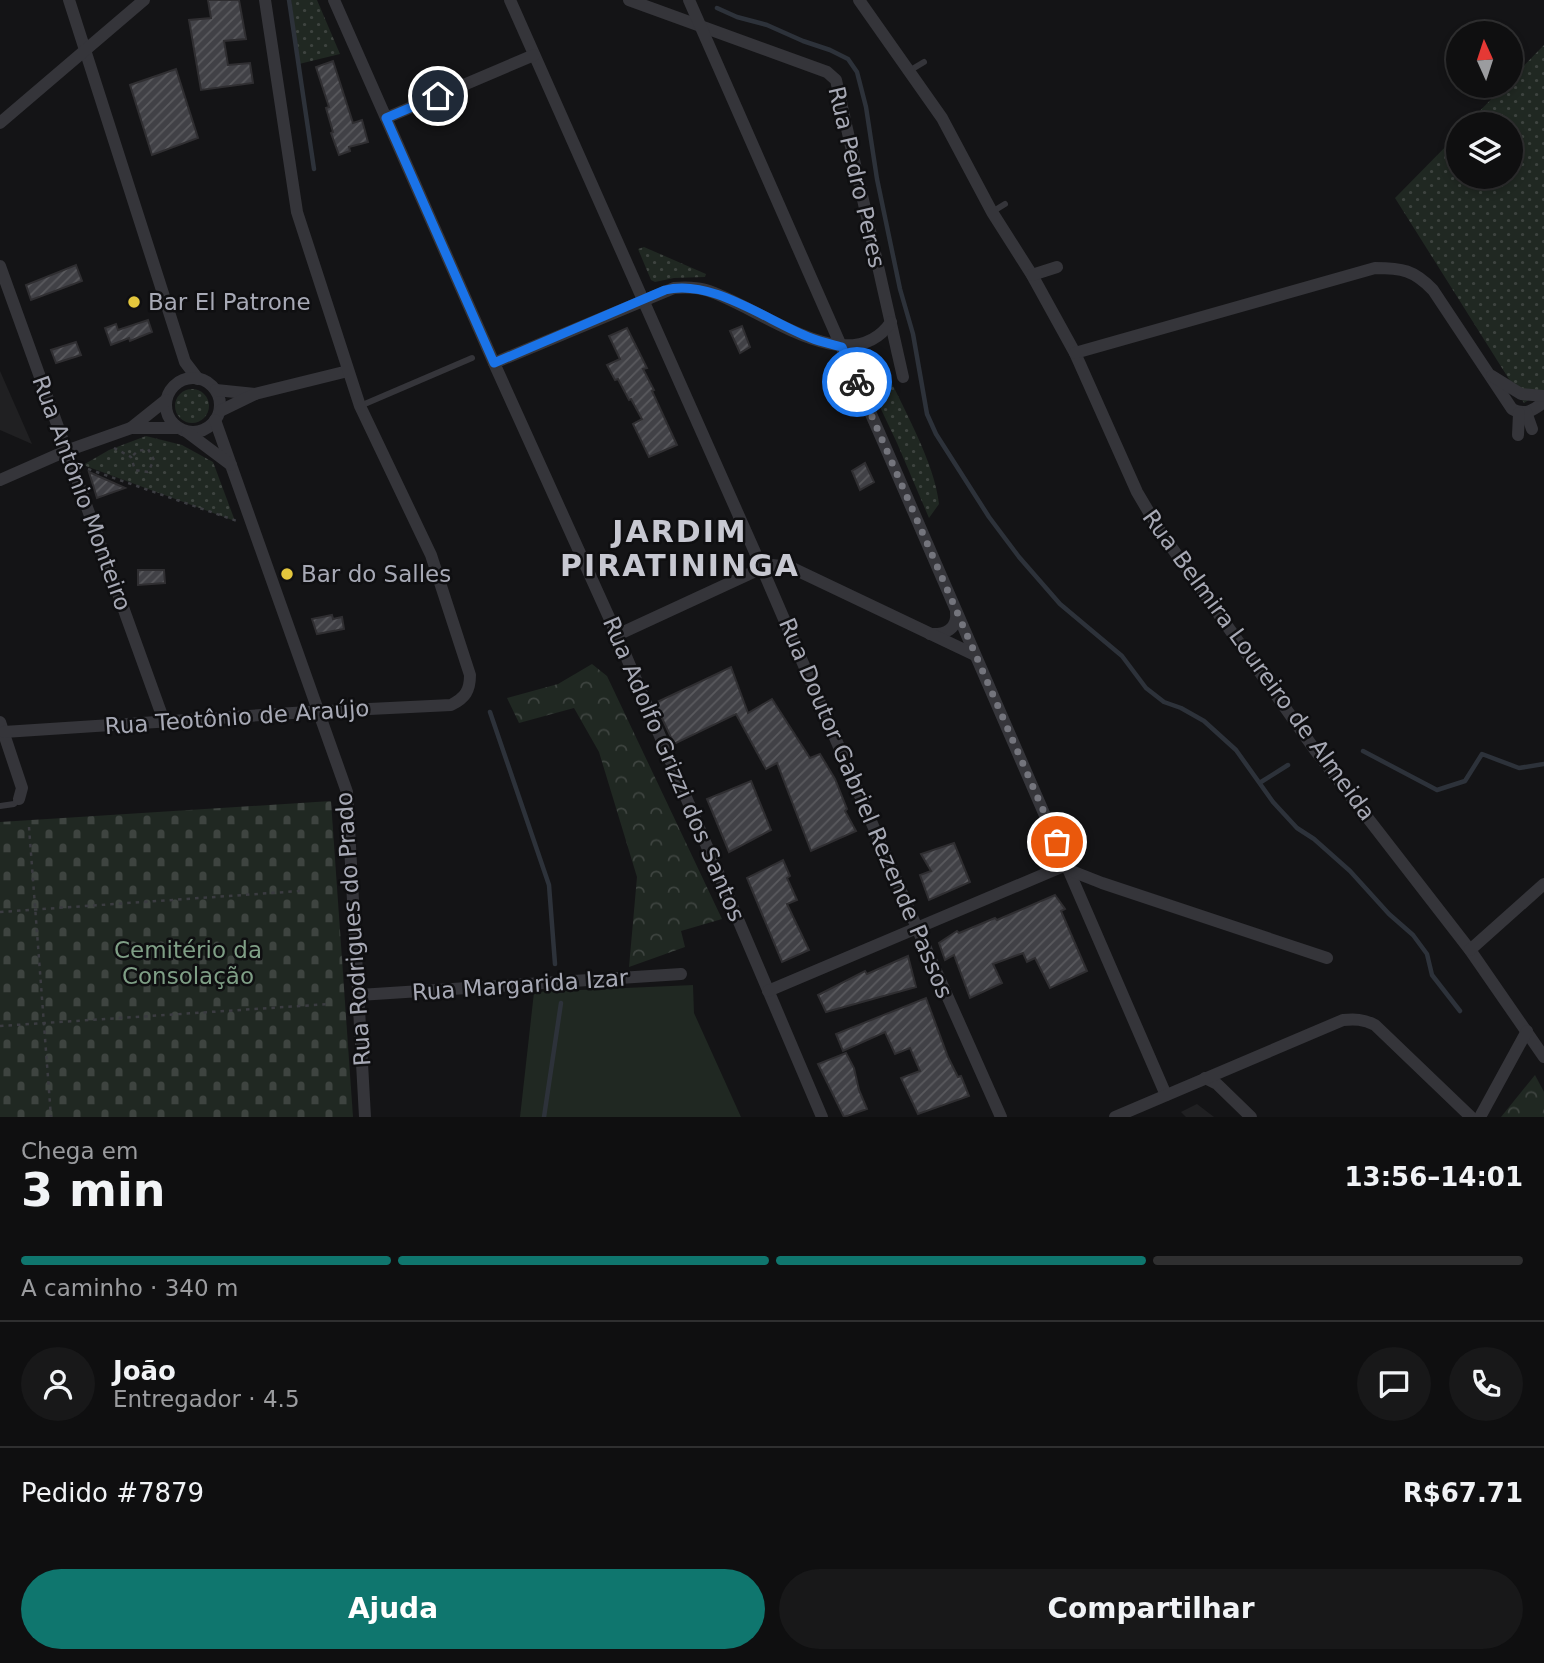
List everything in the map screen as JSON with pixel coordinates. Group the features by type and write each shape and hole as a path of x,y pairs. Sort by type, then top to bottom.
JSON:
{"street":[{"path":"69,0 185,362 198,379"},
{"path":"0,123 144,0"},
{"path":"265,0 297,212 360,406"},
{"name":"Rua Adolfo Grizzi dos Santos","path":"334,0 494,363 618,635 822,1117"},
{"name":"Rua Doutor Gabriel Rezende Passos","path":"510,0 762,568 1001,1117"},
{"path":"629,0 699,24"},
{"path":"689,0 1166,1095"},
{"name":"Rua Belmira Loureiro de Almeida","path":"862,1 942,118 992,212 1032,275 1075,353 1137,492 1160,531 1315,750 1470,950 1544,1056"},
{"name":"Rua Pedro Peres","path":"699,24 827,72 836,80 903,377"},
{"path":"386,118 534,55"},
{"name":"Rua Antônio Monteiro","path":"0,266 164,721"},
{"path":"1032,275 1057,267"},
{"path":"1075,353 1375,268 1401,268 1421,277 1433,290 1512,409 1523,413 1532,429"},
{"path":"494,363 674,288 704,290 812,339 842,347 859,346 872,340 883,334 891,322"},
{"path":"131,428 198,432 208,428 218,416 256,394 348,371"},
{"path":"1488,374 1521,394 1544,396"},
{"path":"218,416 220,400 216,390 208,383 187,378 170,390 166,400 170,420 231,466"},
{"path":"216,390 256,394"},
{"path":"0,480 68,457 99,439 131,428 166,400"},
{"path":"1518,435 1523,413 1544,402"},
{"name":"Rua Teotônio de Araújo","path":"2,727 451,705 461,700 467,694 470,675 431,555 360,406"},
{"name":"Rua Rodrigues do Prado","path":"218,416 231,466 347,792 365,1117"},
{"path":"618,635 772,565 790,567 975,655"},
{"path":"930,634 949,632 954,627 957,619 956,608"},
{"path":"2,727 22,788 19,799"},
{"path":"768,991 1068,868 1101,883 1327,958"},
{"path":"1083,902 1084,893 1089,887 1101,883"},
{"path":"1470,950 1544,884"},
{"name":"Rua Margarida Izar","path":"359,995 681,974"},
{"path":"1115,1117 1343,1020 1364,1020 1383,1033 1471,1117"},
{"path":"1480,1117 1527,1031"},
{"path":"1205,1078 1217,1084 1251,1117"}],"lane":[{"path":"909,71 924,62"},
{"path":"992,212 1005,204"},
{"path":"360,406 472,358"},
{"path":"0,806 14,804 19,799"}],"path":[{"path":"99,439 131,457 135,470 148,472 154,460 148,449 138,451 131,457"},
{"path":"68,457 223,518 235,522 251,519"},
{"path":"29,827 51,1117"},
{"path":"0,912 300,891"},
{"path":"0,1026 330,1004"}],"shaded area":[{"path":"0,371 32,444 0,430"},
{"path":"1197,1104 1214,1117 1186,1117 1181,1112"}],"green space":[{"path":"291,0 317,0 340,54 299,64"},
{"path":"1544,45 1544,390 1524,403 1395,198 1446,146 1446,189 1523,189 1523,112 1479,112 1492,98 1523,98 1523,67"},
{"path":"644,247 706,274 705,277 655,282 651,280 638,249"},
{"path":"884,367 931,471 939,504 929,518 862,369"},
{"path":"192,389 204,394 209,406 204,418 192,423 180,418 175,406 180,394"},
{"path":"146,436 182,445 213,462 235,521 83,465 109,450"},
{"path":"592,664 607,676 722,919 681,931 685,947 629,967 637,877 599,752 574,708 519,723 507,698 558,684"},
{"name":"Cemitério da Consolação","path":"331,801 353,1117 0,1117 0,822"},
{"path":"693,985 694,1013 741,1117 520,1117 534,992"},
{"path":"1535,1075 1544,1092 1544,1117 1501,1117"}],"building":[{"path":"208,0 239,0 246,39 224,41 228,65 250,63 253,83 201,90 189,20 211,18"},
{"path":"333,61 353,123 362,120 368,142 349,147 350,151 339,155 331,133 333,132 326,108 329,107 316,67"},
{"path":"176,69 198,138 152,155 130,85"},
{"path":"76,265 82,281 31,300 26,285"},
{"path":"148,320 152,332 111,345 105,328 116,324 118,330"},
{"path":"742,326 750,347 740,353 730,331"},
{"path":"627,328 647,368 643,369 677,445 649,457 633,424 642,419 607,365 620,359 609,336"},
{"path":"76,342 81,355 56,363 51,350"},
{"path":"865,463 874,482 860,490 852,471"},
{"path":"89,472 125,488 97,498"},
{"path":"138,570 164,570 165,583 138,585"},
{"path":"332,615 333,619 342,617 344,629 317,634 312,619"},
{"path":"731,667 748,713 772,699 810,758 820,754 835,779 847,809 845,811 856,831 811,851 777,763 766,769 736,714 674,744 655,703"},
{"path":"751,781 771,830 729,852 707,799"},
{"path":"954,843 970,882 929,900 920,875 931,871 921,854"},
{"path":"783,860 790,876 787,878 797,900 787,904 809,950 782,962 747,878"},
{"path":"1055,895 1065,909 1061,911 1087,971 1050,988 1035,958 1027,962 1023,953 993,964 1002,983 970,998 954,955 945,960 939,943 957,931 959,933 995,918 997,920"},
{"path":"908,956 916,987 826,1012 818,995 865,971 867,974"},
{"path":"926,998 948,1057 958,1077 961,1076 969,1096 918,1114 901,1078 920,1071 910,1048 895,1054 885,1032 843,1051 836,1034"},
{"path":"846,1053 854,1068 867,1109 844,1117 818,1064"}],"waterway":[{"path":"289,0 314,169"},
{"path":"717,8 830,50 848,59 857,72 900,289 913,334 927,414 936,434 989,517 1060,604 1122,656 1146,688 1164,702 1204,721 1236,750 1273,802 1297,828 1314,839 1350,871 1389,914 1413,935 1427,954 1432,975 1460,1011"},
{"path":"490,712 549,885 555,964"},
{"path":"1363,751 1437,790 1465,781 1482,754 1519,768 1544,764"},
{"path":"1261,782 1288,765"},
{"path":"544,1117 561,1003"}],"way so far":[{"path":"857,382 1057,842"}],"place":[{"name":"Bar El Patrone","path":"134,302"},
{"name":"Bar do Salles","path":"287,574"}],"district":[{"name":"JARDIM PIRATININGA","path":"680,549"}],"route":[{"path":"438,96 386,118 494,363 665,290 684,287 714,293 812,339 842,347 857,382"}]}
